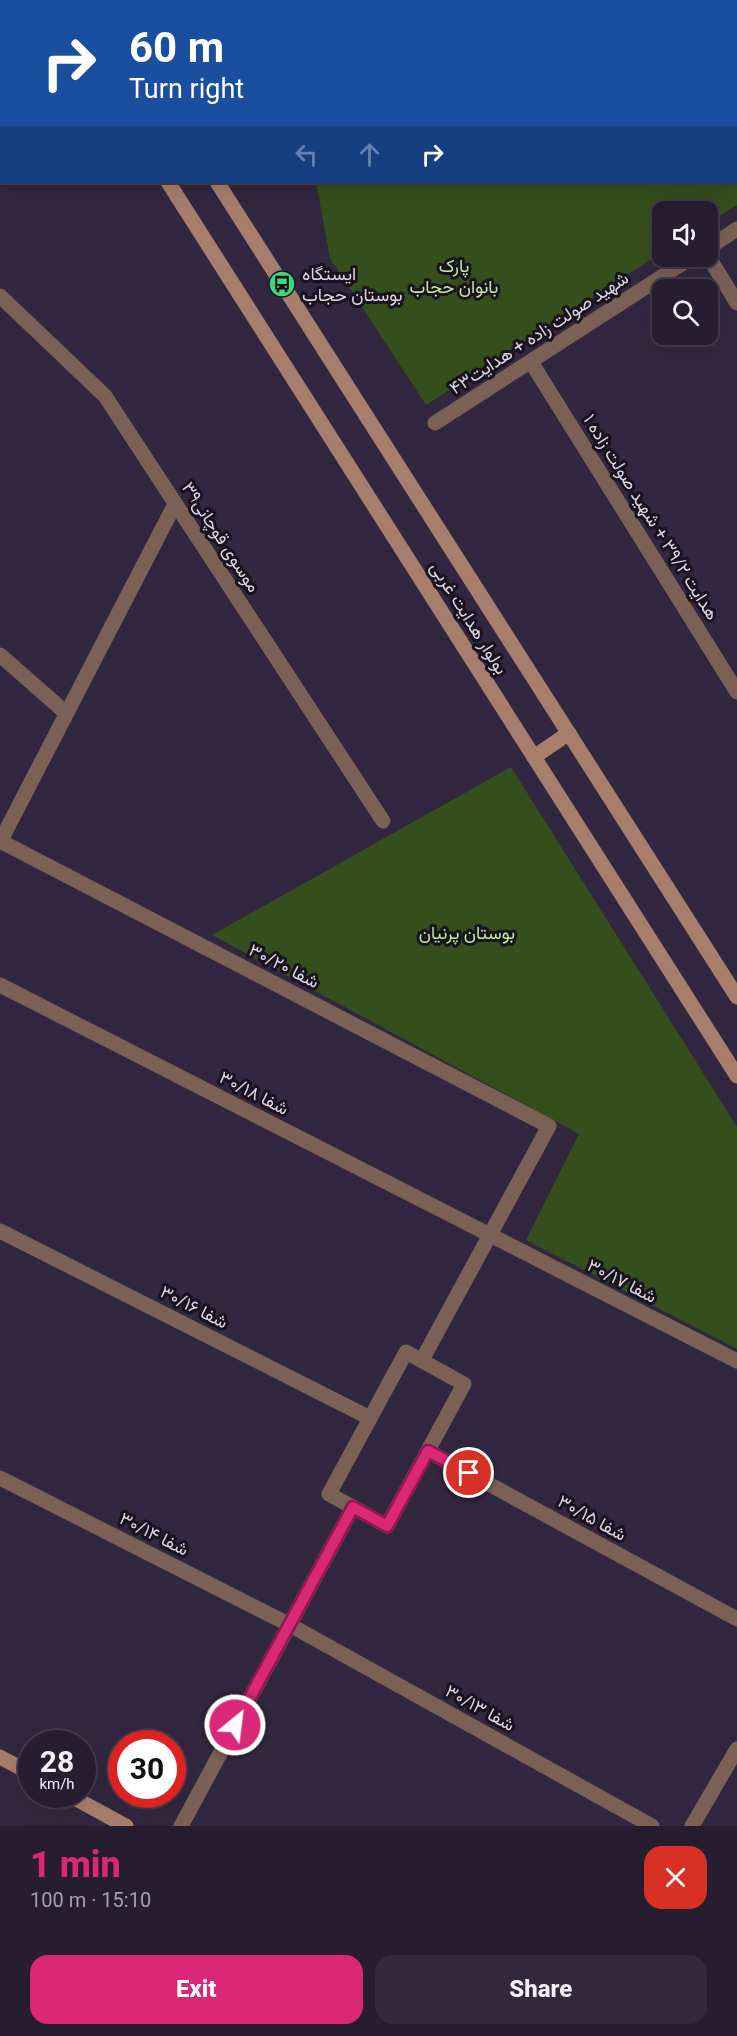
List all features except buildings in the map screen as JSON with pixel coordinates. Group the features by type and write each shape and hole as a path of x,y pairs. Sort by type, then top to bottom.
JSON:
{"main road":[{"name":"بولوار هدایت غربی","path":"169,183 737,1076"},
{"name":"بولوار هدایت غربی","path":"218,183 737,997"},
{"path":"534,757 569,733"},
{"path":"0,1757 18,1767"},
{"path":"93,1808 126,1826"}],"street":[{"path":"718,241 737,229"},
{"name":"شهید صولت زاده + هدایت۴۳","path":"435,423 677,267"},
{"path":"715,267 737,303"},
{"name":"موسوی قوچانی۳۹","path":"0,296 105,396 383,821"},
{"name":"هدایت ۳۹/۲ + شهید صولت زاده ۱","path":"531,362 737,692"},
{"path":"0,841 176,504"},
{"path":"0,655 66,713"},
{"name":"شفا ۳۰/۲۰","path":"0,841 549,1126 490,1235"},
{"name":"شفا ۳۰/۱۸","path":"0,986 490,1235"},
{"name":"شفا ۳۰/۱۶","path":"0,1231 370,1418"},
{"path":"422,1360 490,1235"},
{"name":"شفا ۳۰/۱۷","path":"490,1235 736,1361"},
{"path":"406,1352 422,1360 464,1384 387,1526 329,1494 406,1352"},
{"name":"شفا ۳۰/۱۵","path":"428,1451 737,1619"},
{"name":"شفا ۳۰/۱۴","path":"0,1478 290,1624"},
{"path":"180,1826 353,1507"},
{"name":"شفا ۳۰/۱۳","path":"290,1624 652,1826"},
{"path":"692,1826 737,1749"}],"green space":[{"name":"پارک بانوان حجاب","path":"316,183 737,183 737,205 718,217 718,201 652,201 652,259 426,405 330,258"},
{"name":"بوستان پرنیان","path":"511,767 737,1127 737,1349 526,1240 579,1134 212,935"}],"place":[{"name":"ایستگاه بوستان حجاب","path":"282,284"}],"route":[{"path":"235,1725 353,1507 387,1526 428,1451 469,1473"}]}
